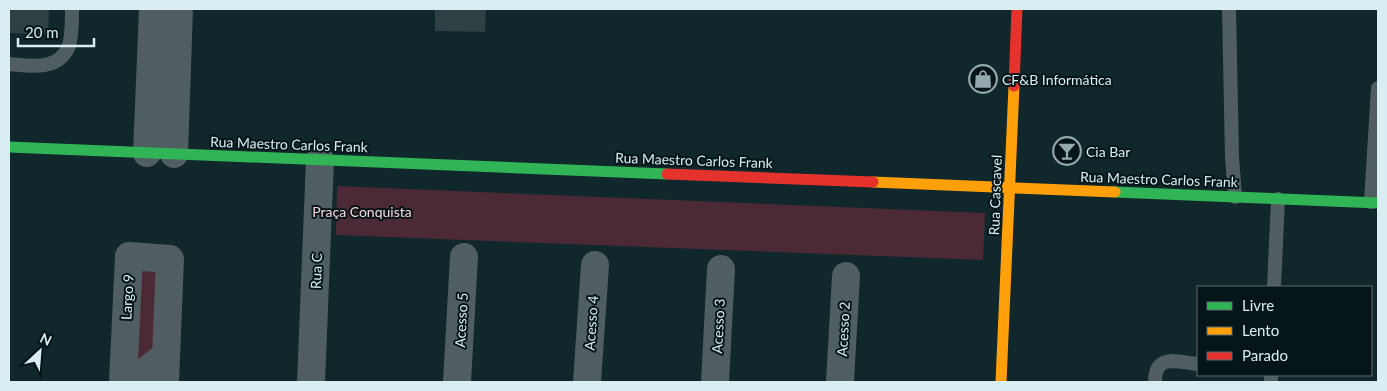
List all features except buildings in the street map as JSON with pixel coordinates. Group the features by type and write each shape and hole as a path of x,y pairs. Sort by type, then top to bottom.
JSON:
{"main road":[{"name":"Rua Cascavel","path":"1001,382 1011,188 1017,9"},
{"name":"Rua Maestro Carlos Frank","path":"9,147 1375,203"}],"street":[{"path":"153,9 160,153"},
{"path":"160,153 179,9"},
{"name":"Rua C","path":"311,382 320,160"},
{"name":"Largo 9","path":"123,382 129,256 170,259 165,382"},
{"name":"Acesso 5","path":"457,382 464,257"},
{"name":"Acesso 4","path":"587,382 595,265"},
{"name":"Acesso 3","path":"715,382 721,269"},
{"name":"Acesso 2","path":"840,382 846,276"},
{"path":"132,382 166,355"}],"lane":[{"path":"9,64 42,67 58,61 69,47 72,9"},
{"path":"1229,9 1232,157 1235,197"},
{"path":"1375,203 1378,88"},
{"path":"1274,286 1278,199"},
{"path":"1155,382 1155,373 1161,363 1197,364"}],"green space":[{"name":"Praça Conquista","path":"337,186 985,213 983,260 336,235"},
{"path":"136,263 164,264 159,351 130,374"}],"traffic: fast":[{"path":"9,147 667,174"},
{"path":"1115,192 1378,203"}],"traffic: slow":[{"path":"1001,382 1014,86"},
{"path":"873,182 1115,192"}],"traffic: jam":[{"path":"1014,86 1017,9"},
{"path":"667,174 873,182"}],"place":[{"name":"CF&B Informática","path":"983,79"},
{"name":"Cia Bar","path":"1067,151"}]}
